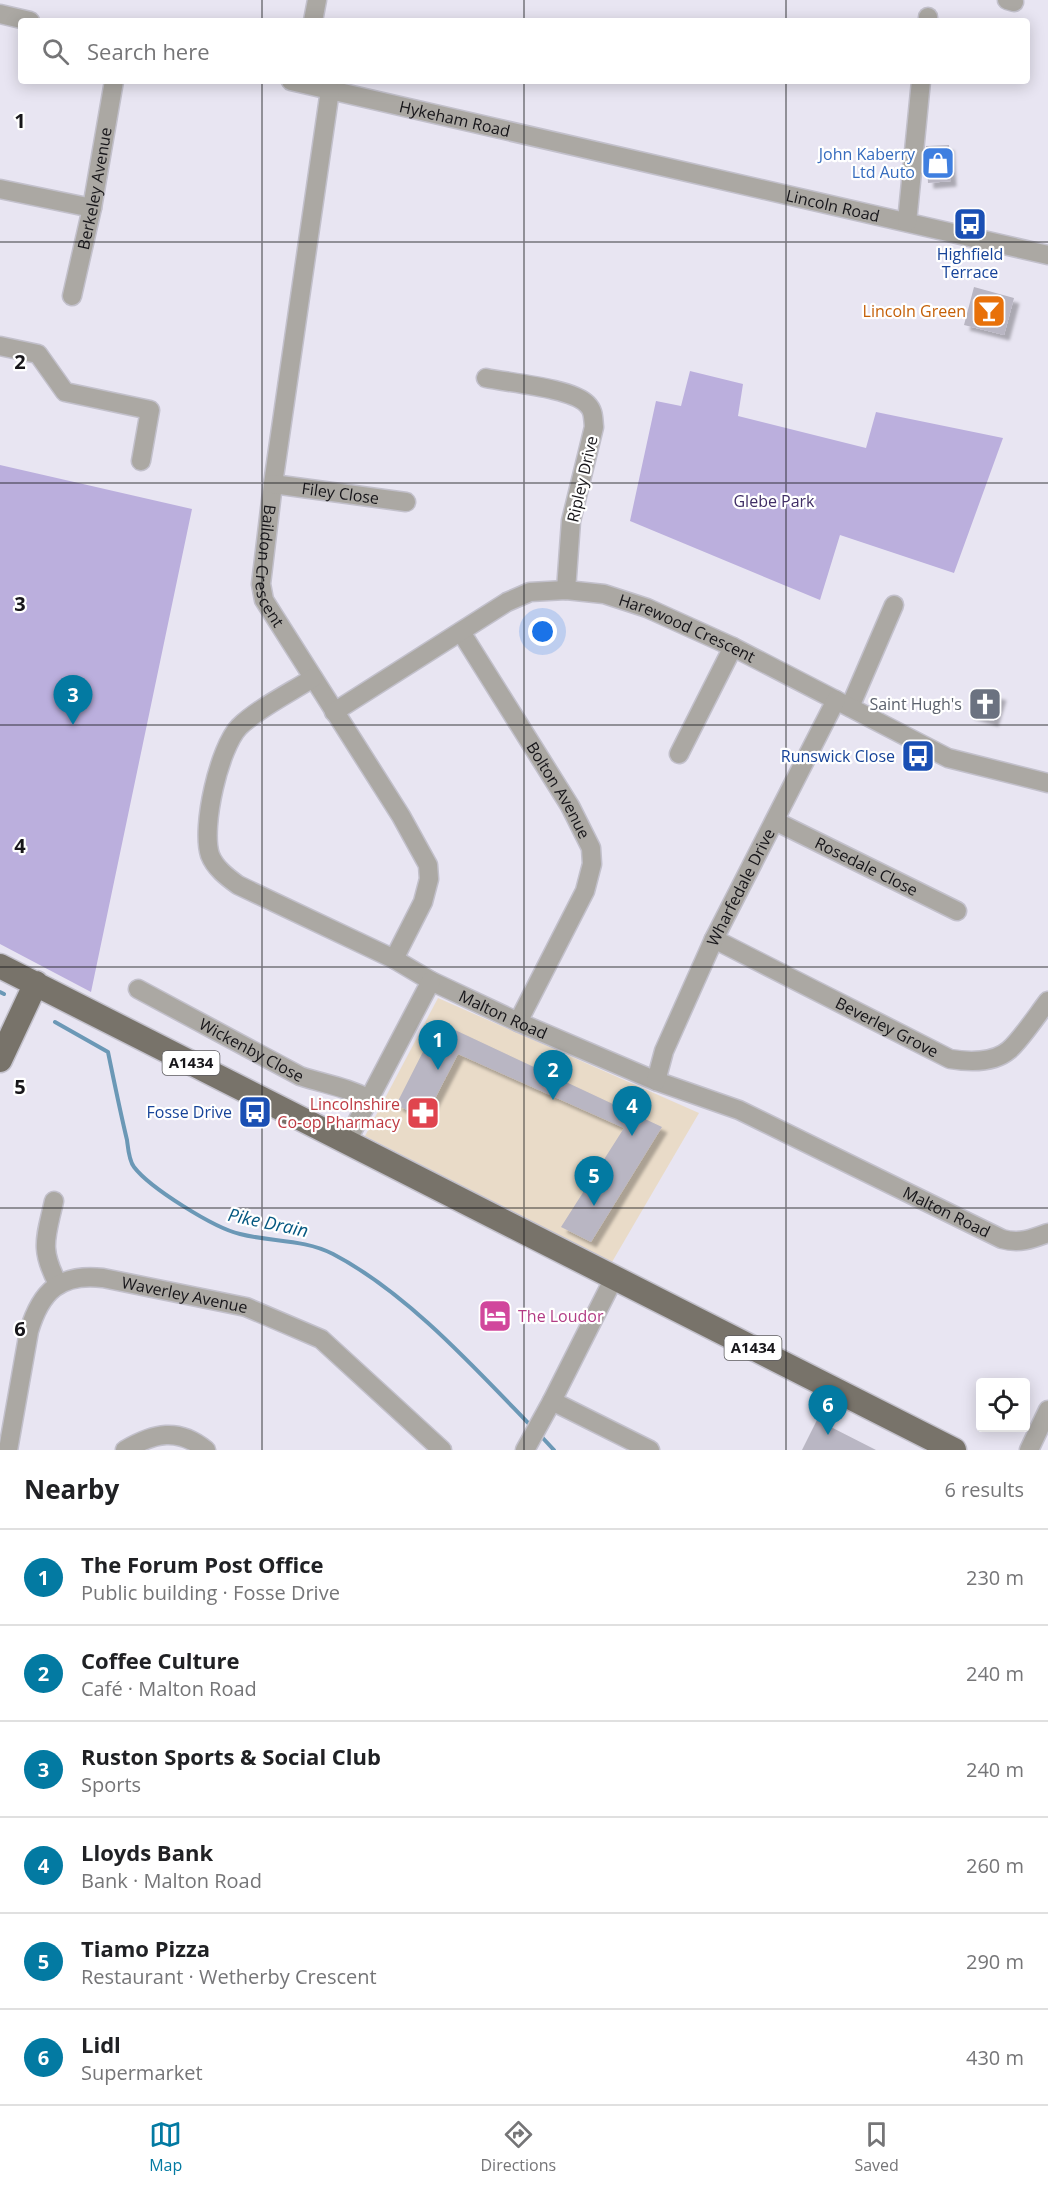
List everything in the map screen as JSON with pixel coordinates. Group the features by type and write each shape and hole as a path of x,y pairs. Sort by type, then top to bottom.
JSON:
{"main road":[{"name":"A1434","path":"0,966 954,1450"},
{"path":"0,1060 36,983"}],"street":[{"path":"314,18 317,0"},
{"path":"0,14 18,18"},
{"name":"Berkeley Avenue","path":"72,296 92,208 113,84"},
{"name":"Hykeham Road","path":"305,84 620,157"},
{"path":"907,222 921,84"},
{"name":"Baildon Crescent","path":"330,90 273,484 261,584 264,600 401,816 428,865 429,879 423,902 394,959"},
{"name":"Lincoln Road","path":"620,157 1048,255"},
{"path":"0,189 92,208"},
{"path":"0,346 38,354 65,392 150,411 141,461"},
{"name":"Ripley Drive","path":"486,378 573,394 587,404 593,412 594,427 572,521 566,590"},
{"name":"Filey Close","path":"273,484 406,502"},
{"name":"Harewood Crescent","path":"334,712 507,602 530,592 566,590 604,594 647,608 733,647 948,758 1048,783"},
{"path":"843,704 894,605"},
{"name":"Bolton Avenue","path":"461,632 570,806 591,848 592,864 585,891 518,1022"},
{"path":"679,754 733,647"},
{"name":"Malton Road","path":"313,678 241,725 230,737 222,756 211,805 207,837 210,856 222,873 238,885 394,959 431,981 518,1022 656,1081 739,1110 1002,1239 1015,1242 1030,1240 1048,1233"},
{"name":"Wharfedale Drive","path":"656,1081 664,1051 714,939 775,820 843,704"},
{"name":"Rosedale Close","path":"775,820 957,911"},
{"name":"Beverley Grove","path":"714,939 950,1059 966,1062 994,1058 1009,1050 1048,1001"},
{"path":"346,1143 431,981"},
{"name":"Wickenby Close","path":"138,989 300,1076 350,1089 369,1099"},
{"path":"8,1450 34,1313 58,1284 48,1263 45,1245 54,1201"},
{"name":"Waverley Avenue","path":"58,1284 85,1276 103,1278 246,1306 321,1339 442,1450"},
{"path":"532,1438 614,1278"},
{"path":"552,1401 650,1450"},
{"path":"1037,1444 1048,1410"},
{"path":"125,1450 145,1438 174,1434 186,1437 206,1450"}],"shaded area":[{"path":"438,998 699,1113 612,1262 365,1136"}],"green space":[{"name":"Glebe Park","path":"690,371 743,384 738,416 866,448 876,412 1003,438 954,573 840,535 820,600 630,521 656,401 681,406"},
{"path":"0,465 192,509 91,992 0,944"}],"building":[{"name":"John Kaberry Ltd Auto","path":"949,145 951,181 928,183 926,146"},
{"name":"Lincoln Green","path":"974,287 1014,298 1004,335 964,325"},
{"name":"Saint Hugh's","path":"977,688 1001,695 993,721 969,714"},
{"path":"438,1022 662,1127 591,1242 561,1227 624,1128 458,1054 425,1118 396,1105"},
{"path":"817,1420 876,1450 802,1450"}],"waterway":[{"name":"Pike Drain","path":"0,992 4,994"},
{"name":"Pike Drain","path":"55,1022 108,1052 130,1158 142,1176 183,1206 215,1224 252,1237 299,1243 322,1249 360,1270 387,1289 438,1332 531,1426"},
{"name":"Pike Drain","path":"540,1435 554,1450"}],"place":[{"name":"John Kaberry Ltd Auto","path":"938,163"},
{"name":"Highfield Terrace","path":"970,224"},
{"name":"Lincoln Green","path":"989,311"},
{"name":"Saint Hugh's","path":"985,704"},
{"name":"Ruston Sports & Social Club","path":"73,725"},
{"name":"Runswick Close","path":"918,756"},
{"name":"The Forum Post Office","path":"438,1070"},
{"name":"Coffee Culture","path":"553,1100"},
{"name":"Fosse Drive","path":"255,1112"},
{"name":"Lincolnshire Co-op Pharmacy","path":"423,1113"},
{"name":"Lloyds Bank","path":"632,1136"},
{"name":"Tiamo Pizza","path":"594,1206"},
{"name":"The Loudor","path":"495,1316"},
{"name":"Lidl","path":"828,1435"}]}
